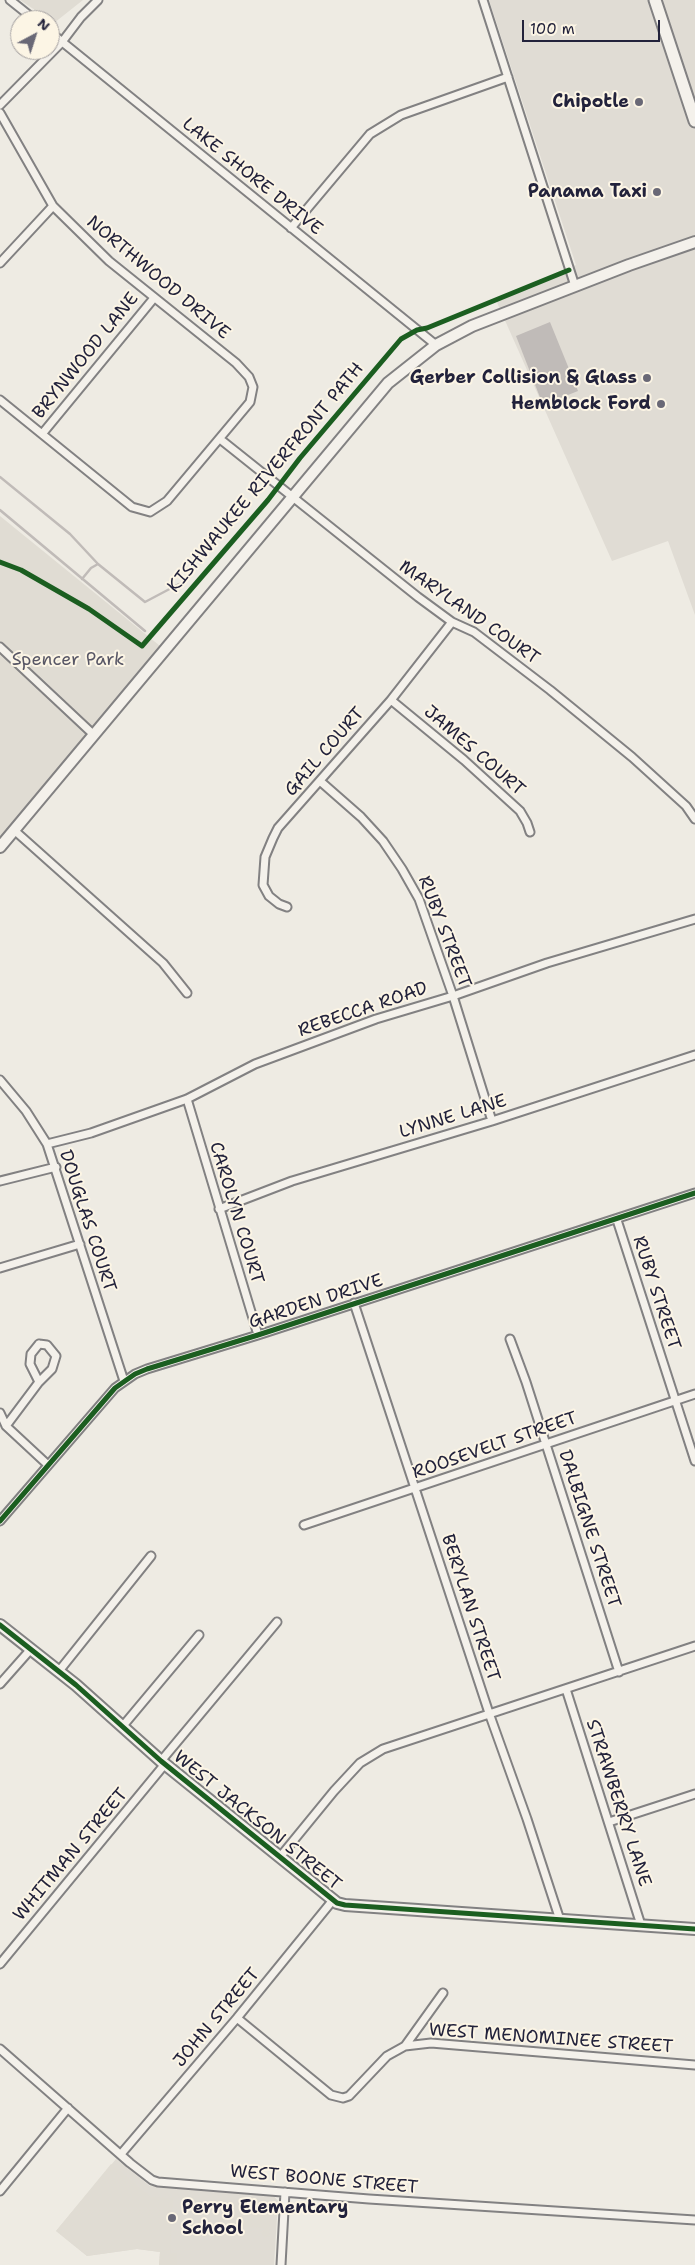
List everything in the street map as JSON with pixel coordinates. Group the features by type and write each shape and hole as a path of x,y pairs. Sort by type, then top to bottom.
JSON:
{"main road":[{"path":"655,0 695,121"},
{"path":"0,847 388,383 436,345 472,326 695,242"},
{"name":"WEST JACKSON STREET","path":"0,1625 59,1671 163,1763 333,1900 345,1905 695,1929"}],"street":[{"path":"10,0 22,10"},
{"path":"0,105 62,42 81,17 98,0"},
{"path":"482,0 575,286"},
{"name":"LAKE SHORE DRIVE","path":"62,42 436,345"},
{"path":"292,228 370,134 401,115 508,77"},
{"name":"NORTHWOOD DRIVE","path":"0,113 53,206 109,261 236,363 249,377 253,386 250,402 220,439"},
{"path":"0,263 53,206"},
{"name":"BRYNWOOD LANE","path":"42,434 154,298"},
{"path":"0,400 132,507 150,512 167,501 220,439"},
{"name":"MARYLAND COURT","path":"220,439 376,565 452,622 474,632 550,690 632,757 686,806 695,819"},
{"name":"GAIL COURT","path":"287,907 279,904 269,896 263,885 265,857 278,828 391,700 452,622"},
{"path":"0,648 94,735"},
{"name":"JAMES COURT","path":"391,700 464,760 520,811 528,823 530,832"},
{"name":"RUBY STREET","path":"320,781 361,817 383,841 402,868 419,899 453,996 492,1121"},
{"path":"14,830 163,963 186,993"},
{"name":"REBECCA ROAD","path":"47,1144 91,1132 187,1099 255,1064 376,1019 453,996 547,963 695,919"},
{"name":"LYNNE LANE","path":"219,1209 292,1182 492,1121 695,1055"},
{"name":"DOUGLAS COURT","path":"0,1080 26,1111 47,1144 124,1381"},
{"name":"CAROLYN COURT","path":"187,1099 258,1335"},
{"path":"0,1182 56,1167"},
{"name":"GARDEN DRIVE","path":"0,1521 105,1398 124,1381 147,1369 258,1335 695,1193"},
{"name":"RUBY STREET","path":"616,1220 695,1460"},
{"path":"0,1268 80,1244"},
{"name":"BERYLAN STREET","path":"354,1303 489,1714 527,1819 560,1920"},
{"name":"DALBIGNE STREET","path":"510,1339 620,1672"},
{"path":"6,1426 39,1382 52,1369 56,1356 47,1346 39,1344 31,1354 30,1364 39,1382"},
{"name":"ROOSEVELT STREET","path":"304,1525 695,1394"},
{"path":"0,1413 6,1426 48,1465"},
{"path":"59,1671 151,1556"},
{"name":"WHITMAN STREET","path":"0,1964 277,1622"},
{"path":"122,1727 198,1635"},
{"path":"280,1857 334,1791 360,1764 383,1748 695,1646"},
{"path":"0,1684 31,1649"},
{"name":"STRAWBERRY LANE","path":"566,1689 641,1925"},
{"path":"609,1822 695,1794"},
{"name":"JOHN STREET","path":"121,2154 237,2018 333,1900"},
{"path":"237,2018 331,2095 343,2098 349,2096 387,2056 405,2046 443,1993"},
{"name":"WEST MENOMINEE STREET","path":"405,2046 431,2043 695,2065"},
{"name":"WEST BOONE STREET","path":"0,2049 148,2177 158,2182 369,2200 695,2220"},
{"path":"0,2191 68,2108"},
{"path":"281,2265 285,2192"}],"shaded area":[{"path":"489,0 695,0 695,615 668,541 612,561 495,298 576,265"},
{"path":"550,322 578,391 543,405 516,336"},
{"name":"Perry Elementary School","path":"116,2159 150,2186 274,2196 278,2201 274,2265 159,2265 160,2252 137,2249 87,2256 56,2231"}],"green space":[{"path":"20,0 83,0 60,18 60,10 35,10"},
{"name":"Spencer Park","path":"0,516 165,650 0,847"},
{"path":"111,2164 150,2197 173,2198 170,2253 177,2253 177,2265 159,2265 160,2252 137,2249 87,2256 56,2231"},
{"path":"224,2202 271,2205 269,2237 262,2236 263,2228 226,2225 222,2219"}],"waterway":[{"path":"0,477 70,534 98,564 145,602 179,584"},
{"path":"0,510 145,631"},
{"path":"82,579 91,568 98,564"}],"cycle path":[{"name":"KISHWAUKEE RIVERFRONT PATH","path":"0,562 21,570 89,609 142,646 268,500 300,458 401,339 417,330 427,328 569,270"},
{"path":"0,1521 115,1388 135,1374 695,1193"},
{"path":"0,1625 76,1685 161,1761 337,1903 695,1929"}],"place":[{"name":"Chipotle","path":"639,102"},
{"name":"Panama Taxi","path":"657,192"},
{"name":"Gerber Collision & Glass","path":"647,378"},
{"name":"Hemblock Ford","path":"661,404"},
{"name":"Perry Elementary School","path":"172,2218"}]}
